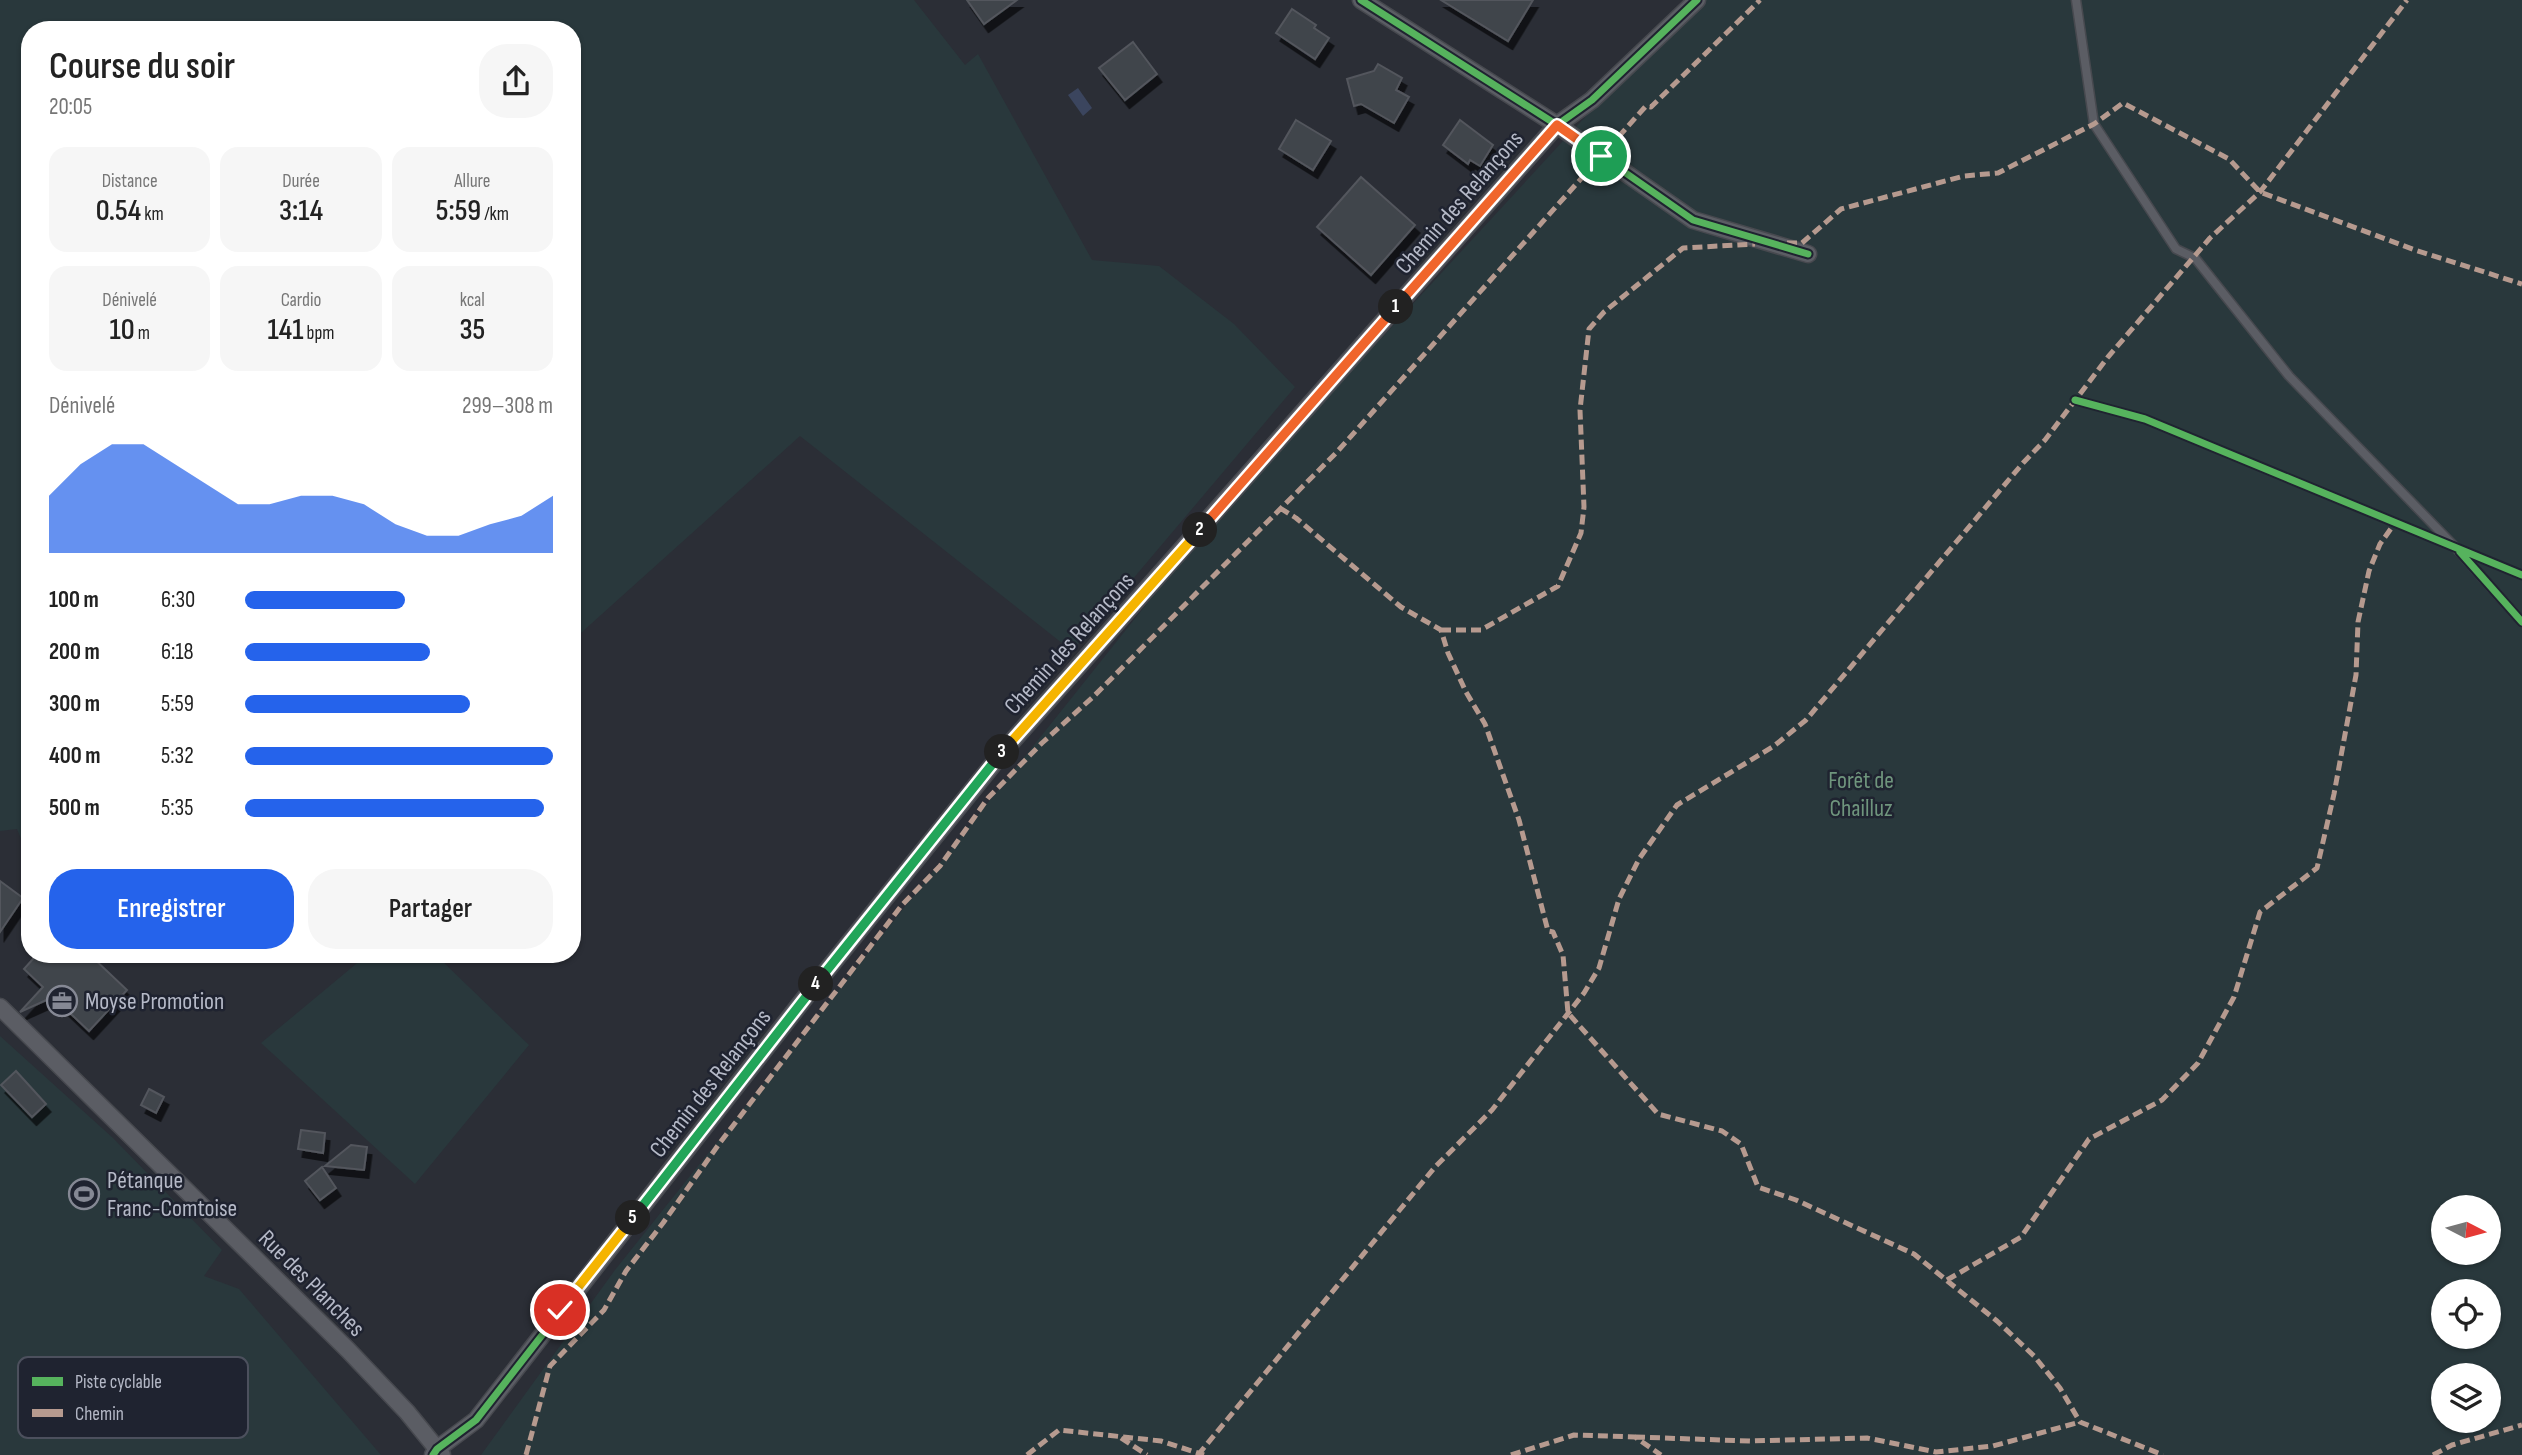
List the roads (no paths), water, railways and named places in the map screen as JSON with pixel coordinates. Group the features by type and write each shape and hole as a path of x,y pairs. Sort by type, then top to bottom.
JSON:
{"street":[{"path":"1361,0 1557,125 1693,220 1808,254"},
{"name":"Chemin des Relançons","path":"437,1453 476,1420 811,989 1007,747 1557,125 1592,100 1697,0"},
{"name":"Rue des Planches","path":"0,1007 348,1350 407,1412 437,1453"}],"lane":[{"path":"2076,0 2094,124 2176,249 2194,258 2289,376 2457,550 2522,622"}],"water":[{"path":"1078,88 1092,108 1083,116 1068,95"}],"place":[{"name":"Moyse Promotion","path":"62,1001"},
{"name":"Pétanque Franc-Comtoise","path":"84,1194"}],"park label":[{"name":"Forêt de Chailluz","path":"1861,794"}]}
